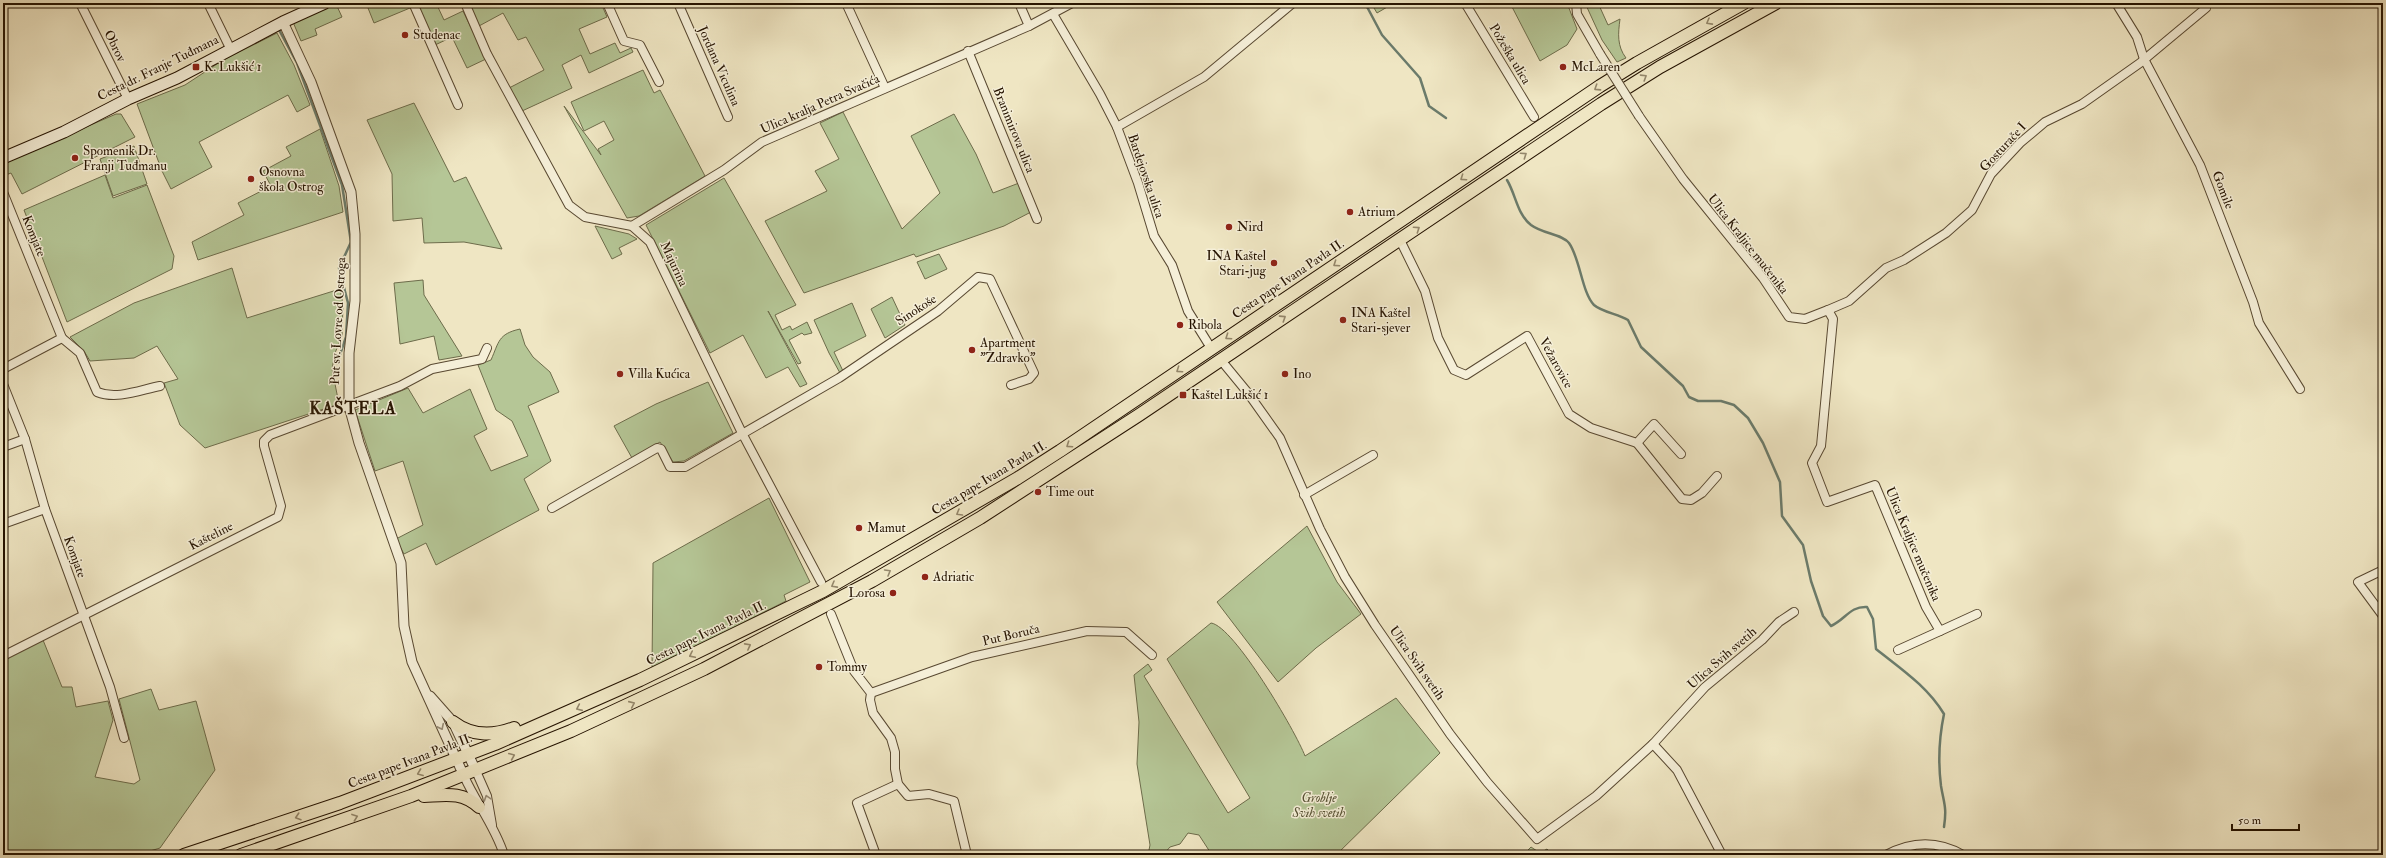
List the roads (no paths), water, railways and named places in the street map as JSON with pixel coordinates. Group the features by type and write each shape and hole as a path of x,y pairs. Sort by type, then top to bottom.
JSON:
{"main road":[{"name":"Cesta dr. Franje Tuđmana","path":"3,158 64,132 128,99 177,78 230,48 325,3"},
{"name":"Cesta pape Ivana Pavla II.","path":"184,855 340,803 457,759 541,724 640,680 800,603 863,569 1018,478 1600,86 1744,3"},
{"name":"Cesta pape Ivana Pavla II.","path":"241,855 464,776 638,701 872,581 980,518 1139,415 1220,359 1400,240 1601,104 1660,67 1776,3"},
{"path":"453,722 473,732 493,734 524,725 541,724"},
{"path":"411,796 449,794 468,798 479,806"}],"street":[{"name":"Obrov","path":"80,3 128,99"},
{"path":"208,3 230,48"},
{"path":"413,3 458,105"},
{"path":"465,3 487,54 569,205 585,217 632,226"},
{"path":"607,3 624,41 640,45 660,82"},
{"name":"Jordana Viculina","path":"678,3 728,117"},
{"path":"846,3 885,88"},
{"path":"1019,3 1029,26 1072,3"},
{"path":"1117,127 1204,77 1293,3"},
{"name":"Požeška ulica","path":"1465,3 1534,117"},
{"name":"Ulica Kraljice mučenika","path":"1576,3 1577,14 1639,116 1683,179 1763,278 1789,317 1806,319 1828,310 1833,319 1826,401 1821,446 1812,463 1827,502 1875,485 1926,607 1940,631"},
{"name":"Gomile","path":"2116,3 2137,38 2144,60 2200,166 2253,302 2259,323 2300,389"},
{"name":"Gosturače I","path":"1828,310 1849,301 1886,268 1904,260 1946,233 1972,210 1991,174 2020,143 2045,122 2082,104 2144,60 2206,8"},
{"name":"Bardejovska ulica","path":"1053,14 1100,94 1117,127 1138,183 1154,236 1172,265 1188,312 1211,348"},
{"name":"Put sv. Lovre od Ostroga","path":"283,22 311,82 351,192 355,234 355,301 348,359 349,406 359,443 401,563 407,644 412,662 428,694 464,776"},
{"name":"Ulica kralja Petra Svačića","path":"632,226 724,170 762,142 968,51 1029,26"},
{"name":"Branimirova ulica","path":"968,51 1037,219"},
{"name":"Komjate","path":"3,192 62,338"},
{"name":"Majurina","path":"632,226 650,242 742,434 821,582"},
{"name":"Vežarovice","path":"1400,240 1425,291 1438,338 1454,370 1466,375 1527,336 1569,414 1591,428 1637,443"},
{"name":"Sinokoše","path":"742,434 839,378 938,311 978,277 990,279 1034,373 1029,379 1011,385"},
{"path":"3,369 62,338 80,353 97,392 105,395 118,395 160,386"},
{"path":"349,406 400,386 432,368 482,359 487,348"},
{"name":"Ulica Svih svetih","path":"1220,359 1248,393 1280,438 1304,495 1345,577 1375,625 1453,737 1487,782 1537,840 1596,796 1653,744 1705,687 1762,640 1779,622 1794,612"},
{"name":"Komjate","path":"3,384 25,439 45,509 110,687 124,738"},
{"name":"Kašteline","path":"3,656 278,517 281,506 264,440 270,435 349,406"},
{"path":"1681,454 1654,424 1637,443 1682,499 1691,500 1702,493 1717,476"},
{"path":"552,508 657,448 661,449 670,467 685,467 742,434"},
{"path":"3,447 25,439"},
{"path":"1304,495 1374,455"},
{"path":"3,524 45,509"},
{"path":"2383,570 2358,582 2383,616"},
{"path":"831,614 854,671 871,693 870,700 874,713 891,738 895,752 895,769 898,784 908,796 929,794 954,801 967,855"},
{"path":"1898,650 1977,614"},
{"name":"Put Boruča","path":"871,693 972,656 1087,631 1126,632 1152,655"},
{"name":"Put sv. Lovre od Ostroga","path":"428,694 453,722 476,771"},
{"path":"1653,744 1677,770 1722,855"},
{"path":"476,771 487,796 492,825 504,855"},
{"path":"464,776 479,806 492,825"},
{"path":"876,855 857,803 898,784"},
{"path":"1886,855 1903,846 1935,844 1963,855"}],"waterway":[{"path":"1365,3 1382,35 1420,78 1429,106 1446,118"},
{"path":"278,28 297,63 342,185 351,242 339,268 348,303 346,337 337,363"},
{"path":"1507,180 1526,221 1536,228 1562,238 1569,243 1576,257 1590,300 1594,305 1628,320 1641,347 1683,386 1689,397 1698,401 1721,401 1734,405 1748,418 1763,443 1780,482 1782,516 1803,545 1811,581 1823,616 1831,626 1852,611 1861,607 1867,607 1873,619 1876,649 1922,686 1944,714 1939,759 1945,810 1944,827"}],"place":[{"name":"Studenac","path":"405,35"},
{"name":"K. Lukšić 1","path":"196,67"},
{"name":"McLaren","path":"1563,67"},
{"name":"Spomenik Dr. Franji Tuđmanu","path":"75,158"},
{"name":"Osnovna škola Ostrog","path":"251,179"},
{"name":"Atrium","path":"1350,212"},
{"name":"Nird","path":"1229,227"},
{"name":"INA Kaštel Stari-jug","path":"1274,263"},
{"name":"INA Kaštel Stari-sjever","path":"1343,320"},
{"name":"Ribola","path":"1180,325"},
{"name":"Apartment \"Zdravko\"","path":"972,350"},
{"name":"Villa Kućica","path":"620,374"},
{"name":"Ino","path":"1285,374"},
{"name":"Kaštel Lukšić 1","path":"1183,395"},
{"name":"Time out","path":"1038,492"},
{"name":"Mamut","path":"859,528"},
{"name":"Adriatic","path":"925,577"},
{"name":"Lorosa","path":"893,593"},
{"name":"Tommy","path":"819,667"}],"district":[{"name":"KAŠTELA","path":"353,408"}],"park label":[{"name":"Groblje Svih svetih","path":"1319,806"}]}
